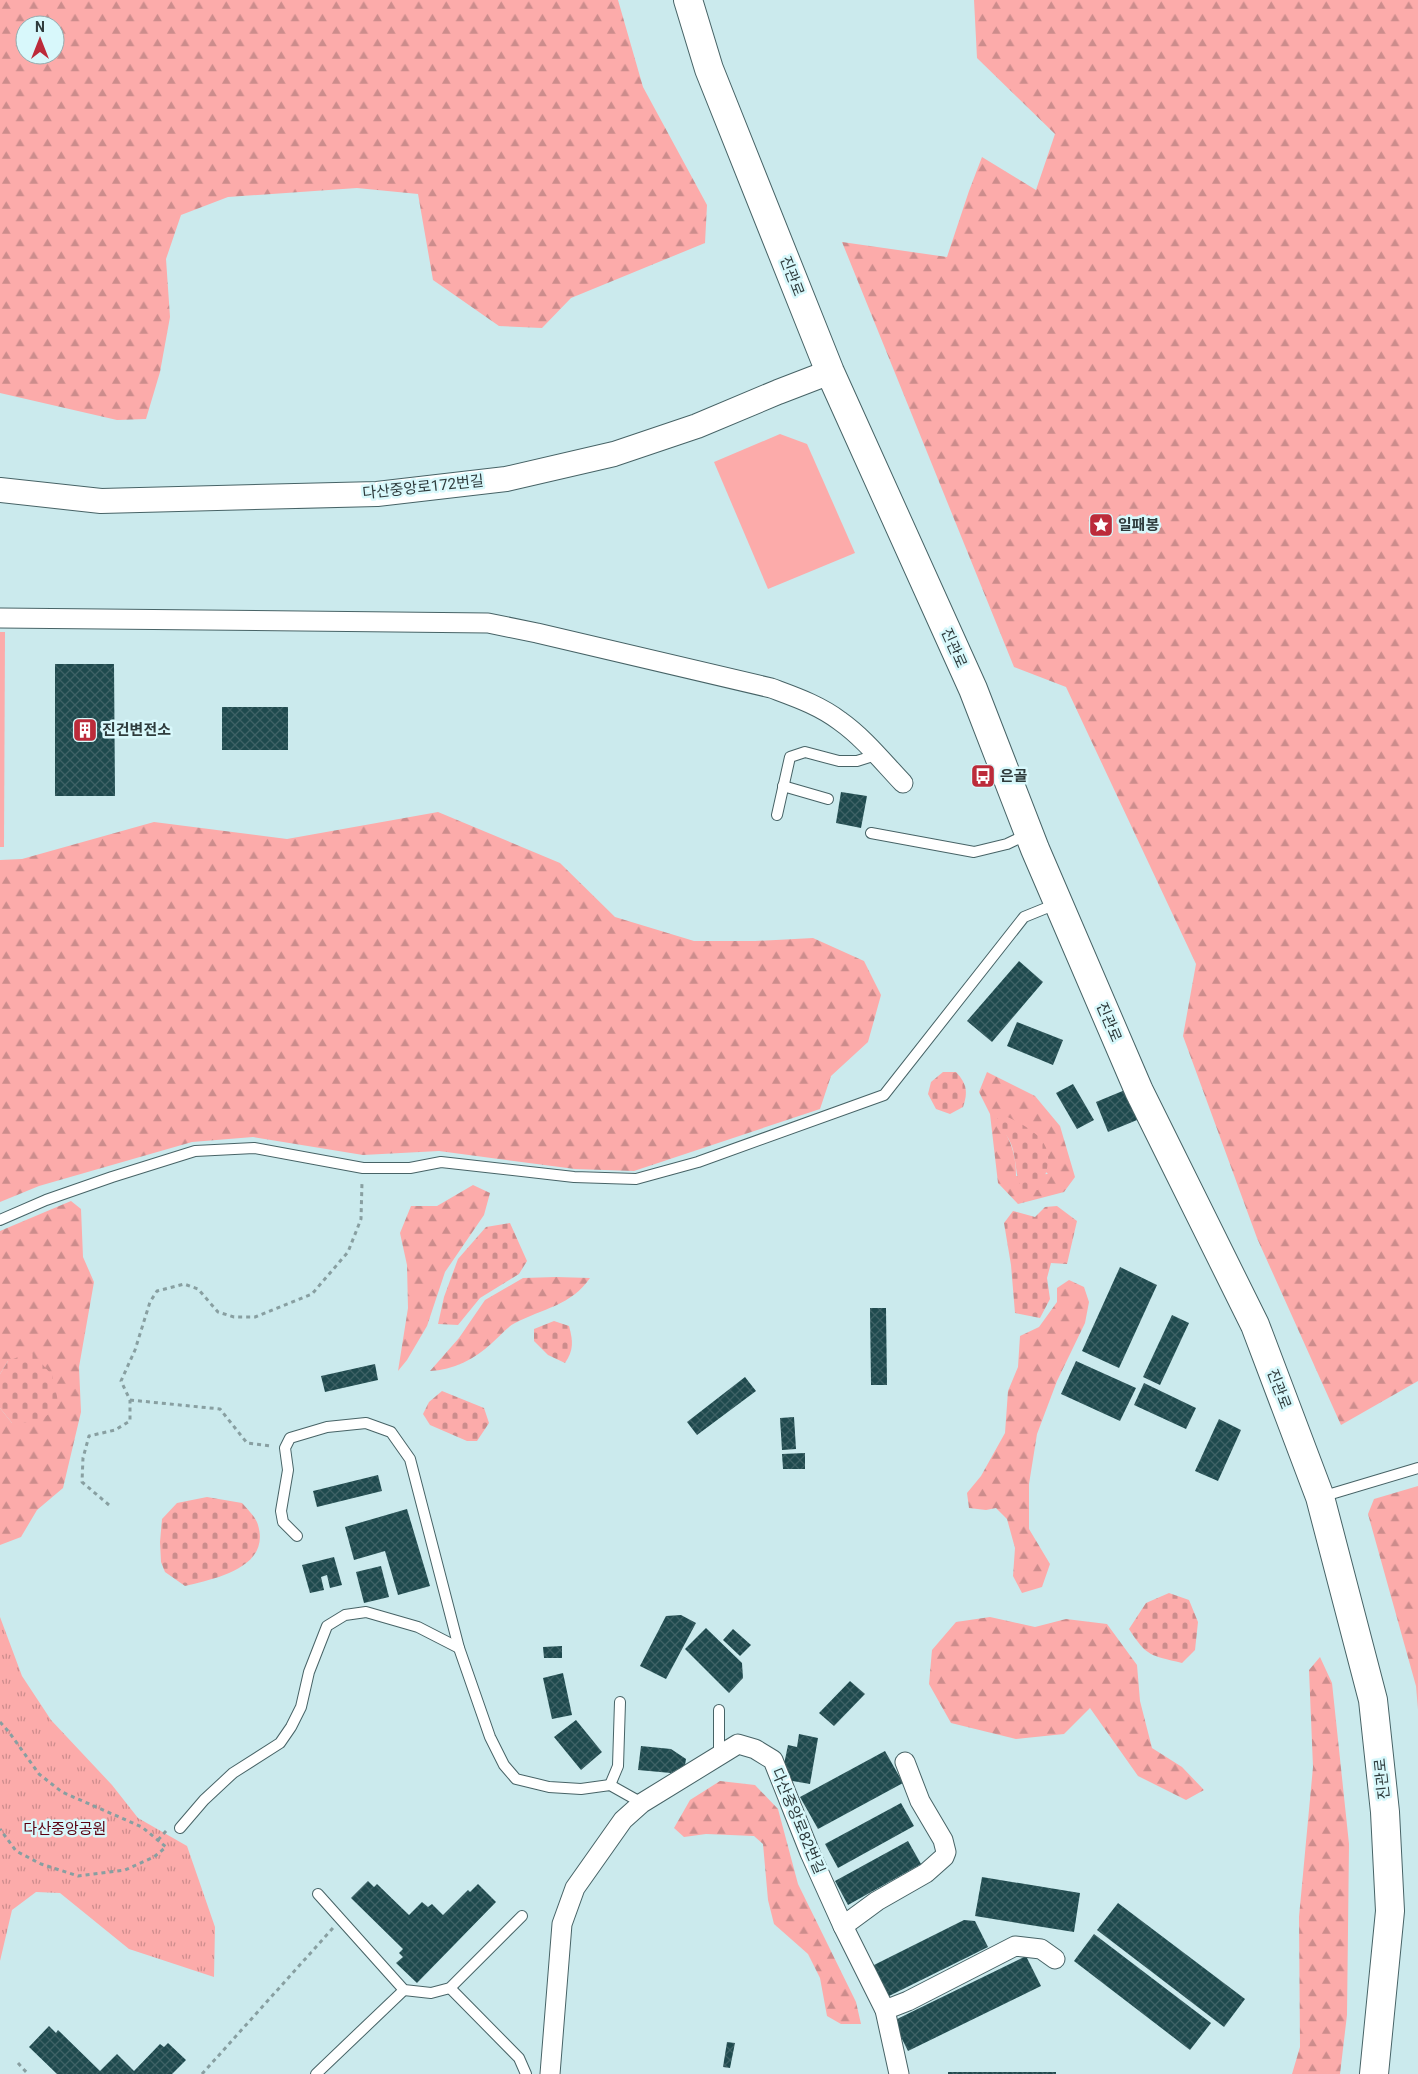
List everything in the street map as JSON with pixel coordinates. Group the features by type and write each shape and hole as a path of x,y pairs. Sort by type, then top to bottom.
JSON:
{"main road":[{"name":"진관로","path":"688,0 709,69 830,372 973,690 1029,833 1139,1091 1255,1325 1320,1497 1373,1700 1385,1812 1390,1911 1374,2074"}],"street":[{"name":"다산중앙로172번길","path":"0,490 101,501 377,494 506,479 614,454 697,426 830,372"},
{"path":"0,618 488,623 771,688 816,706 841,721 903,783"},
{"name":"다산중앙로82번길","path":"550,2074 562,1924 576,1888 623,1820 642,1804 719,1754 738,1744 755,1749 773,1760 810,1853 884,2010 899,2074"},
{"path":"843,1926 877,1901 926,1873 944,1857 946,1852 943,1840 920,1801 905,1762"},
{"path":"884,2010 908,2001 1016,1946 1040,1949 1055,1959"}],"lane":[{"path":"777,815 790,757 805,752 840,761 857,761 876,755"},
{"path":"783,786 828,799"},
{"path":"870,833 974,852 1006,844 1029,833"},
{"path":"0,1220 46,1200 102,1180 195,1151 254,1148 363,1168 410,1168 441,1162 574,1177 636,1179 698,1162 884,1095 1024,917 1058,903"},
{"path":"297,1536 283,1522 281,1511 288,1470 285,1448 290,1438 327,1427 366,1423 391,1432 410,1459 459,1648 490,1737 504,1765 516,1779 549,1787 582,1789 610,1785 642,1804"},
{"path":"1320,1497 1418,1468"},
{"path":"180,1828 204,1800 233,1773 280,1742 291,1727 301,1707 308,1672 327,1626 345,1615 366,1612 418,1627 459,1648"},
{"path":"610,1785 618,1766 620,1702"},
{"path":"719,1710 719,1754"},
{"path":"318,1894 404,1990 430,1993 450,1988 522,1916"},
{"path":"450,1988 519,2058 526,2074"},
{"path":"316,2074 404,1990"}],"path":[{"path":"109,1505 82,1482 83,1458 89,1436 115,1430 130,1421 130,1400 121,1381 135,1350 150,1302 157,1292 184,1284 198,1289 218,1312 234,1317 254,1317 312,1294 348,1252 361,1219 363,1168"},
{"path":"130,1400 220,1409 247,1443 285,1448"},
{"path":"0,1722 39,1774 62,1792 142,1827 166,1847 154,1857 125,1870 78,1876 41,1864 16,1851 0,1829"},
{"path":"202,2074 342,1919"},
{"path":"18,2063 28,2074"}],"green space":[{"path":"0,0 618,0 643,87 707,205 705,243 571,298 542,328 499,326 433,280 418,194 357,188 228,197 181,215 166,259 170,317 160,372 146,419 117,420 0,393"},
{"path":"974,0 1418,0 1418,1381 1341,1425 1257,1238 1183,1036 1196,964 1066,687 1014,667 842,242 947,257 982,157 1036,190 1055,134 977,58"},
{"path":"780,434 807,444 855,553 768,589 714,462"},
{"path":"0,632 5,632 4,847 0,847"},
{"path":"438,812 560,863 615,917 694,941 755,941 813,938 864,961 881,995 868,1042 831,1076 820,1109 634,1171 575,1169 439,1151 363,1155 253,1137 192,1142 39,1186 0,1202 0,860 22,859 154,822 287,839"},
{"path":"943,1072 956,1072 966,1088 963,1107 950,1114 936,1109 928,1094 931,1082"},
{"path":"987,1072 1035,1096 1060,1126 1075,1177 1064,1192 1018,1204 998,1183 990,1114 979,1092","holes":["1005,1132 1048,1174 1016,1176 1014,1153"]},
{"path":"1001,1114 1026,1127 1043,1142 1048,1162 1045,1175 1038,1190 1022,1190 1013,1148 1005,1133 997,1125 997,1119"},
{"path":"473,1185 490,1193 484,1215 445,1272 427,1326 407,1360 398,1371 408,1308 407,1265 400,1233 411,1206 437,1206"},
{"path":"71,1201 81,1209 83,1257 94,1282 79,1367 81,1412 63,1488 37,1510 21,1537 0,1545 0,1408 12,1423 8,1361 0,1374 0,1231"},
{"path":"1057,1206 1077,1221 1067,1264 1051,1263 1047,1278 1050,1299 1040,1318 1015,1313 1011,1265 1004,1223 1013,1211 1035,1217 1045,1207"},
{"path":"510,1223 527,1261 519,1274 480,1298 458,1325 438,1324 444,1297 458,1259 486,1227"},
{"path":"523,1278 590,1278 583,1287 565,1300 512,1325 471,1359 455,1366 430,1371 459,1338 485,1300"},
{"path":"1069,1280 1084,1287 1089,1302 1085,1323 1057,1381 1037,1434 1029,1484 1029,1529 1050,1564 1042,1587 1022,1593 1013,1576 1015,1548 1007,1519 996,1508 986,1510 969,1508 967,1493 981,1476 1005,1433 1008,1391 1018,1367 1020,1336 1039,1327 1057,1302 1057,1288"},
{"path":"554,1321 569,1326 572,1345 565,1363 548,1355 534,1341 534,1329"},
{"path":"31,1352 52,1375 59,1405 39,1422 12,1423 0,1408 0,1374 8,1361"},
{"path":"442,1391 484,1408 489,1423 477,1441 467,1441 430,1425 423,1414 429,1402"},
{"path":"1418,1486 1418,1710 1416,1686 1368,1514 1374,1499"},
{"path":"207,1497 242,1503 257,1522 260,1540 256,1552 237,1569 210,1580 185,1586 165,1572 161,1562 162,1519 177,1503"},
{"path":"1169,1593 1189,1600 1198,1622 1195,1650 1182,1663 1150,1654 1140,1645 1129,1629 1146,1603"},
{"name":"다산중앙공원","path":"0,1617 22,1676 51,1720 112,1785 138,1818 187,1846 215,1927 214,1977 129,1949 60,1893 36,1892 12,1910 0,1961"},
{"path":"990,1617 1035,1627 1066,1619 1107,1624 1137,1665 1140,1701 1152,1748 1182,1767 1204,1790 1186,1800 1138,1776 1090,1708 1064,1734 1016,1739 951,1723 929,1684 932,1650 956,1622"},
{"path":"1320,1657 1332,1683 1349,1844 1347,2015 1340,2074 1292,2074 1300,2047 1299,1917 1313,1767 1309,1670"},
{"path":"720,1781 755,1785 778,1809 798,1884 856,2002 861,2024 841,2024 827,2016 820,1978 808,1954 774,1924 768,1900 763,1844 754,1836 706,1834 684,1837 674,1828 690,1800"}],"building":[{"name":"진건변전소","path":"55,664 114,664 115,796 55,796"},
{"path":"222,707 288,707 288,750 222,750"},
{"path":"841,792 867,796 861,828 836,823"},
{"path":"1019,961 1043,982 992,1042 967,1021"},
{"path":"1017,1022 1063,1040 1053,1065 1007,1046"},
{"path":"1073,1084 1094,1120 1077,1129 1056,1093"},
{"path":"1125,1090 1137,1120 1108,1132 1096,1102"},
{"path":"1120,1267 1157,1285 1119,1368 1082,1351"},
{"path":"870,1308 886,1308 887,1385 871,1385"},
{"path":"1172,1315 1189,1323 1160,1385 1143,1377"},
{"path":"1076,1361 1136,1388 1120,1421 1061,1394"},
{"path":"375,1364 378,1380 325,1392 321,1376"},
{"path":"745,1377 756,1391 697,1435 687,1422"},
{"path":"1144,1383 1196,1408 1186,1429 1134,1405"},
{"path":"794,1417 796,1449 782,1450 780,1418"},
{"path":"1219,1419 1241,1430 1218,1481 1195,1471"},
{"path":"805,1453 805,1469 783,1469 782,1454"},
{"path":"378,1475 382,1491 317,1507 313,1491"},
{"path":"407,1509 430,1586 398,1595 385,1551 354,1560 345,1527"},
{"path":"334,1557 342,1585 330,1588 327,1575 321,1577 324,1590 310,1593 302,1565"},
{"path":"381,1566 389,1597 364,1603 356,1572"},
{"path":"681,1615 696,1623 666,1679 640,1666 666,1616"},
{"path":"706,1628 742,1663 743,1678 729,1693 685,1649"},
{"path":"733,1629 751,1645 740,1656 723,1640"},
{"path":"562,1646 562,1658 544,1658 543,1647"},
{"path":"563,1673 572,1715 552,1719 543,1678"},
{"path":"850,1681 865,1694 834,1726 819,1713"},
{"path":"576,1720 602,1752 581,1770 554,1737"},
{"path":"799,1734 818,1738 810,1784 781,1779 788,1745 797,1747"},
{"path":"641,1746 671,1749 686,1759 685,1765 671,1773 638,1770"},
{"path":"885,1751 903,1783 818,1829 800,1797"},
{"path":"901,1803 914,1826 838,1868 825,1844"},
{"path":"908,1841 921,1864 848,1905 835,1881"},
{"path":"982,1877 1080,1893 1074,1932 975,1916"},
{"path":"368,1881 374,1887 377,1884 409,1915 422,1902 428,1907 432,1904 443,1915 468,1890 470,1892 478,1884 496,1902 417,1983 396,1963 403,1957 399,1953 403,1949 351,1898"},
{"path":"1118,1903 1245,1999 1224,2027 1097,1930"},
{"path":"964,1920 975,1921 988,1947 885,1998 870,1967"},
{"path":"1094,1934 1211,2023 1190,2050 1074,1961"},
{"path":"1026,1956 1041,1986 908,2051 893,2021"},
{"path":"49,2026 56,2033 58,2030 100,2071 117,2054 134,2071 160,2044 164,2047 168,2043 186,2060 172,2074 57,2074 29,2047"},
{"path":"727,2042 735,2043 730,2068 723,2067"},
{"path":"948,2072 1056,2072 1056,2074 948,2074"}],"place":[{"name":"일패봉","path":"1101,525"},
{"name":"진건변전소","path":"85,730"},
{"name":"은골","path":"983,776"}]}
